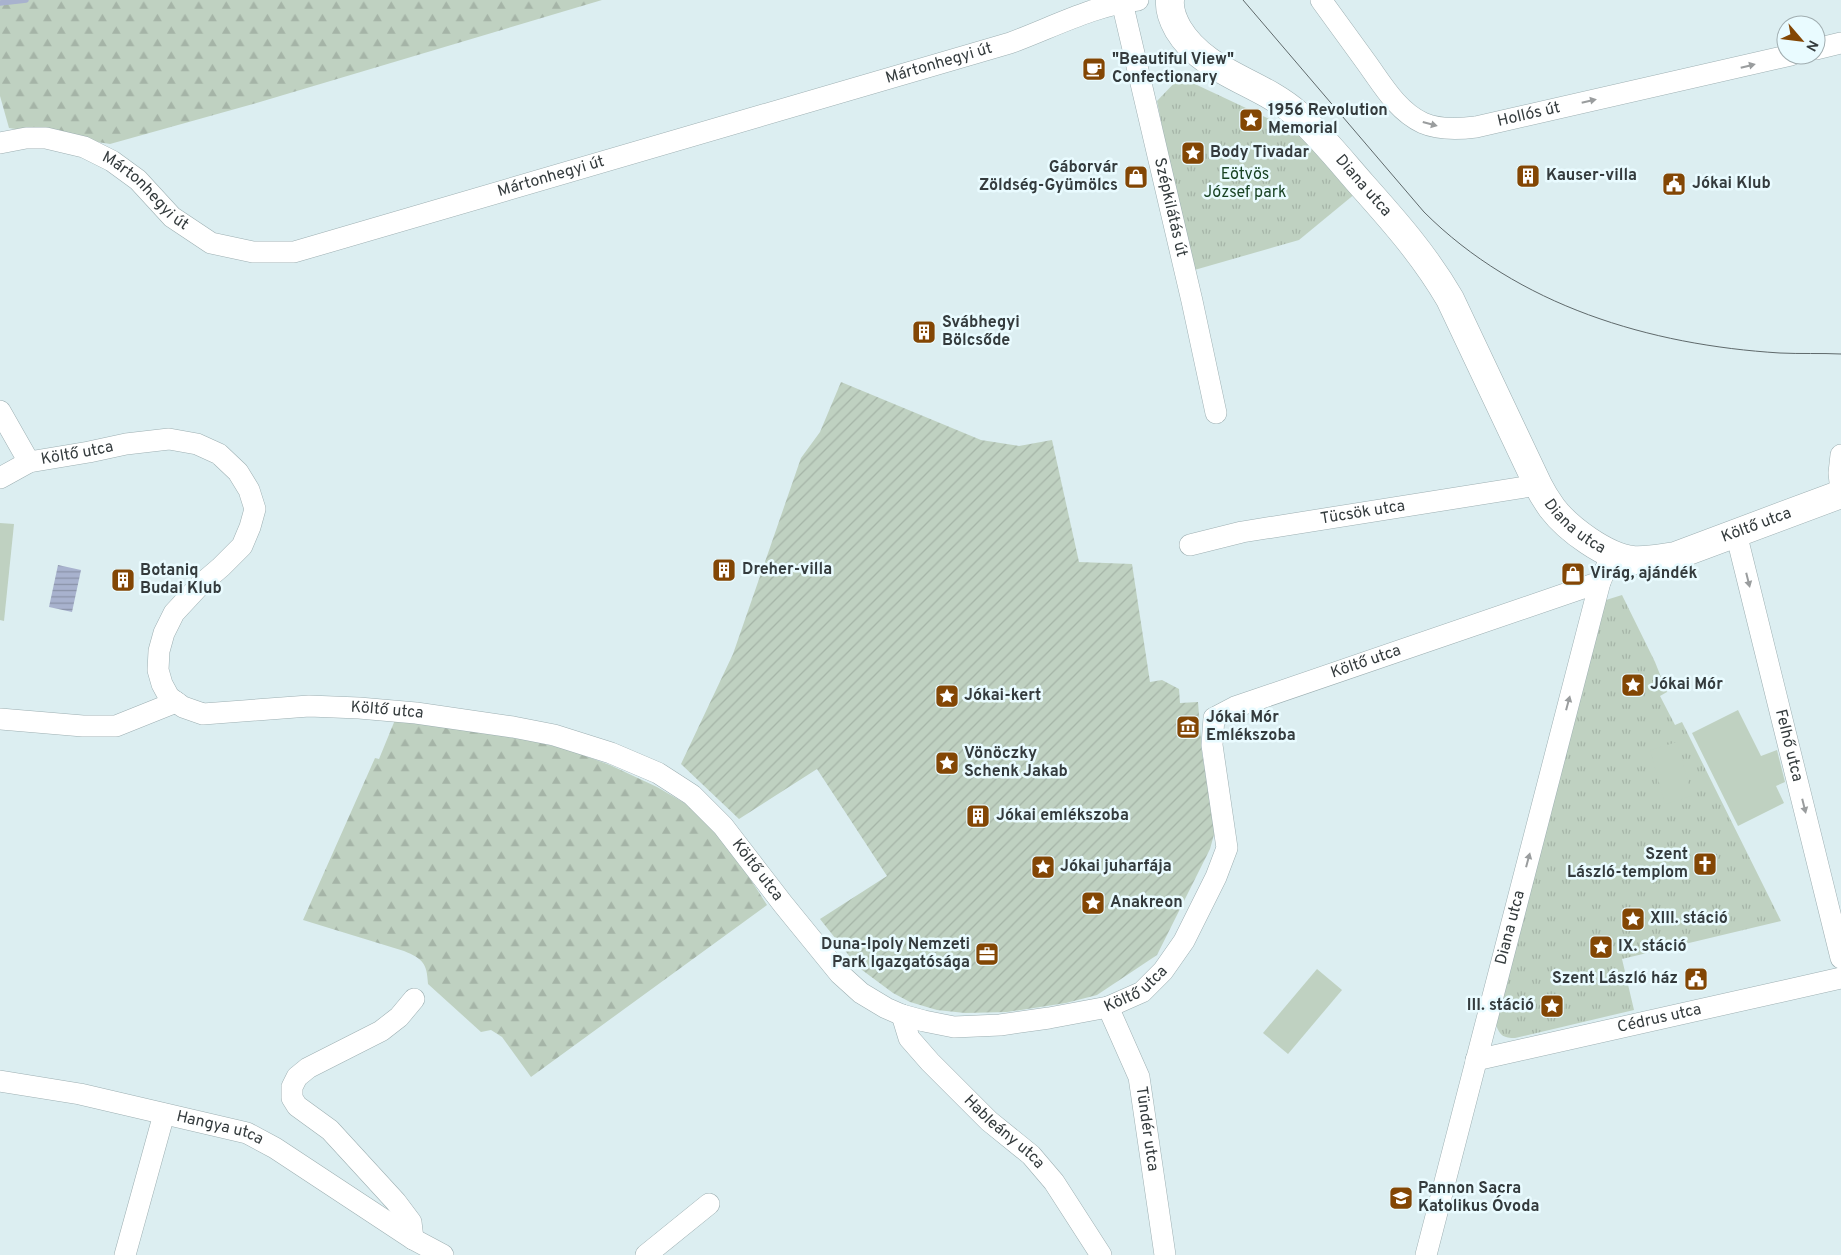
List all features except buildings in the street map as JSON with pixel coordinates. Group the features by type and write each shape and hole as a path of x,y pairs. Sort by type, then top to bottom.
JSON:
{"street":[{"name":"Diana utca","path":"1170,0 1169,7 1175,22 1186,40 1200,56 1262,91 1296,113 1319,136 1428,262 1450,299 1538,485 1553,509 1566,522 1596,545 1612,554 1600,582 1426,1255"},
{"name":"Hollós út","path":"1321,0 1406,112 1424,123 1443,127 1462,129 1476,127 1776,58"},
{"name":"Mártonhegyi út","path":"0,143 26,138 46,138 84,147 112,162 138,180 172,217 211,243 253,252 294,252 1010,43 1093,11 1130,1"},
{"name":"Szépkilátás út","path":"1130,1 1216,413"},
{"path":"1826,47 1841,43"},
{"path":"0,410 29,462"},
{"name":"Költő utca","path":"0,478 29,462 126,444 169,439 197,444 219,454 238,472 249,490 255,509 242,546 200,585 174,613 164,633 159,651 158,670 162,684 169,697 183,707 203,714 309,706 359,708 416,714 513,727 554,735 611,753 658,774 692,795 724,826 840,974 861,993 902,1015 954,1027 1010,1024 1108,1007 1142,992 1163,971 1184,942 1227,848 1212,745 1214,718 1236,707 1600,582"},
{"path":"1841,455 1839,473 1841,493"},
{"name":"Tücsök utca","path":"1190,545 1242,532 1538,485"},
{"name":"Költő utca","path":"1612,554 1632,560 1653,560 1668,557 1841,493"},
{"name":"Felhő utca","path":"1736,533 1841,958"},
{"path":"0,719 83,726 116,726 176,702"},
{"name":"Cédrus utca","path":"1476,1060 1841,978"},
{"path":"413,1239 411,1222 396,1202 330,1130 298,1106 292,1098 292,1087 298,1077 308,1068 381,1032 399,1017 414,999"},
{"name":"Tündér utca","path":"1108,1007 1139,1077 1165,1255"},
{"name":"Hableány utca","path":"902,1015 909,1038 930,1062 989,1121 1031,1156 1054,1182 1101,1255"},
{"name":"Hangya utca","path":"0,1081 80,1094 247,1133 275,1148 413,1239 443,1255"},
{"path":"125,1255 164,1114"},
{"path":"646,1255 709,1204"}],"green space":[{"path":"0,0 602,0 253,104 110,144 9,128 0,96"},
{"name":"Eötvös József park","path":"1180,77 1293,130 1307,141 1356,193 1299,240 1191,271 1157,101"},
{"name":"Jókai-kert","path":"841,382 981,440 1019,446 1052,440 1079,562 1132,564 1150,682 1162,680 1179,689 1180,703 1198,702 1202,753 1215,831 1210,849 1157,955 1097,995 1066,1003 1007,1012 965,1013 937,1010 910,1002 893,993 858,967 820,919 887,876 817,769 739,819 681,764 733,654 801,458 820,432"},
{"path":"0,523 14,524 4,621 0,620"},
{"path":"1622,595 1655,662 1667,692 1660,696 1675,725 1682,722 1781,921 1622,959 1634,1010 1515,1038 1508,1038 1499,1032 1496,1025 1606,600"},
{"path":"1738,710 1761,756 1777,750 1785,782 1776,786 1784,803 1738,826 1692,733"},
{"path":"395,720 528,740 566,749 610,765 657,787 688,805 716,832 767,905 531,1077 502,1037 491,1030 481,1032 428,984 425,966 420,959 404,951 303,920 375,758 379,759"},
{"path":"1677,742 1692,796 1665,804 1650,750"},
{"path":"1317,969 1342,990 1288,1054 1263,1033"}],"water":[{"path":"58,565 81,570 72,612 49,607"}],"waterway":[{"path":"0,3 26,0"}],"tram line":[{"path":"1243,0 1424,212 1461,245 1501,273 1544,296 1589,315 1635,330 1683,341 1731,348 1780,353 1841,354"}],"place":[{"name":"\"Beautiful View\" Confectionary","path":"1094,69"},
{"name":"1956 Revolution Memorial","path":"1251,120"},
{"name":"Body Tivadar","path":"1193,153"},
{"name":"Kauser-villa","path":"1528,176"},
{"name":"Gáborvár Zöldség-Gyümölcs","path":"1136,177"},
{"name":"Jókai Klub","path":"1674,184"},
{"name":"Svábhegyi Bölcsőde","path":"924,332"},
{"name":"Dreher-villa","path":"724,570"},
{"name":"Virág, ajándék","path":"1573,574"},
{"name":"Botaniq Budai Klub","path":"123,580"},
{"name":"Jókai Mór","path":"1633,685"},
{"name":"Jókai-kert","path":"947,696"},
{"name":"Jókai Mór Emlékszoba","path":"1188,727"},
{"name":"Vönöczky Schenk Jakab","path":"947,763"},
{"name":"Jókai emlékszoba","path":"978,816"},
{"name":"Szent László-templom","path":"1705,864"},
{"name":"Jókai juharfája","path":"1043,867"},
{"name":"Anakreon","path":"1093,903"},
{"name":"XIII. stáció","path":"1633,919"},
{"name":"IX. stáció","path":"1601,947"},
{"name":"Duna-Ipoly Nemzeti Park Igazgatósága","path":"987,954"},
{"name":"Szent László ház","path":"1696,979"},
{"name":"III. stáció","path":"1552,1006"},
{"name":"Pannon Sacra Katolikus Óvoda","path":"1401,1198"}]}
